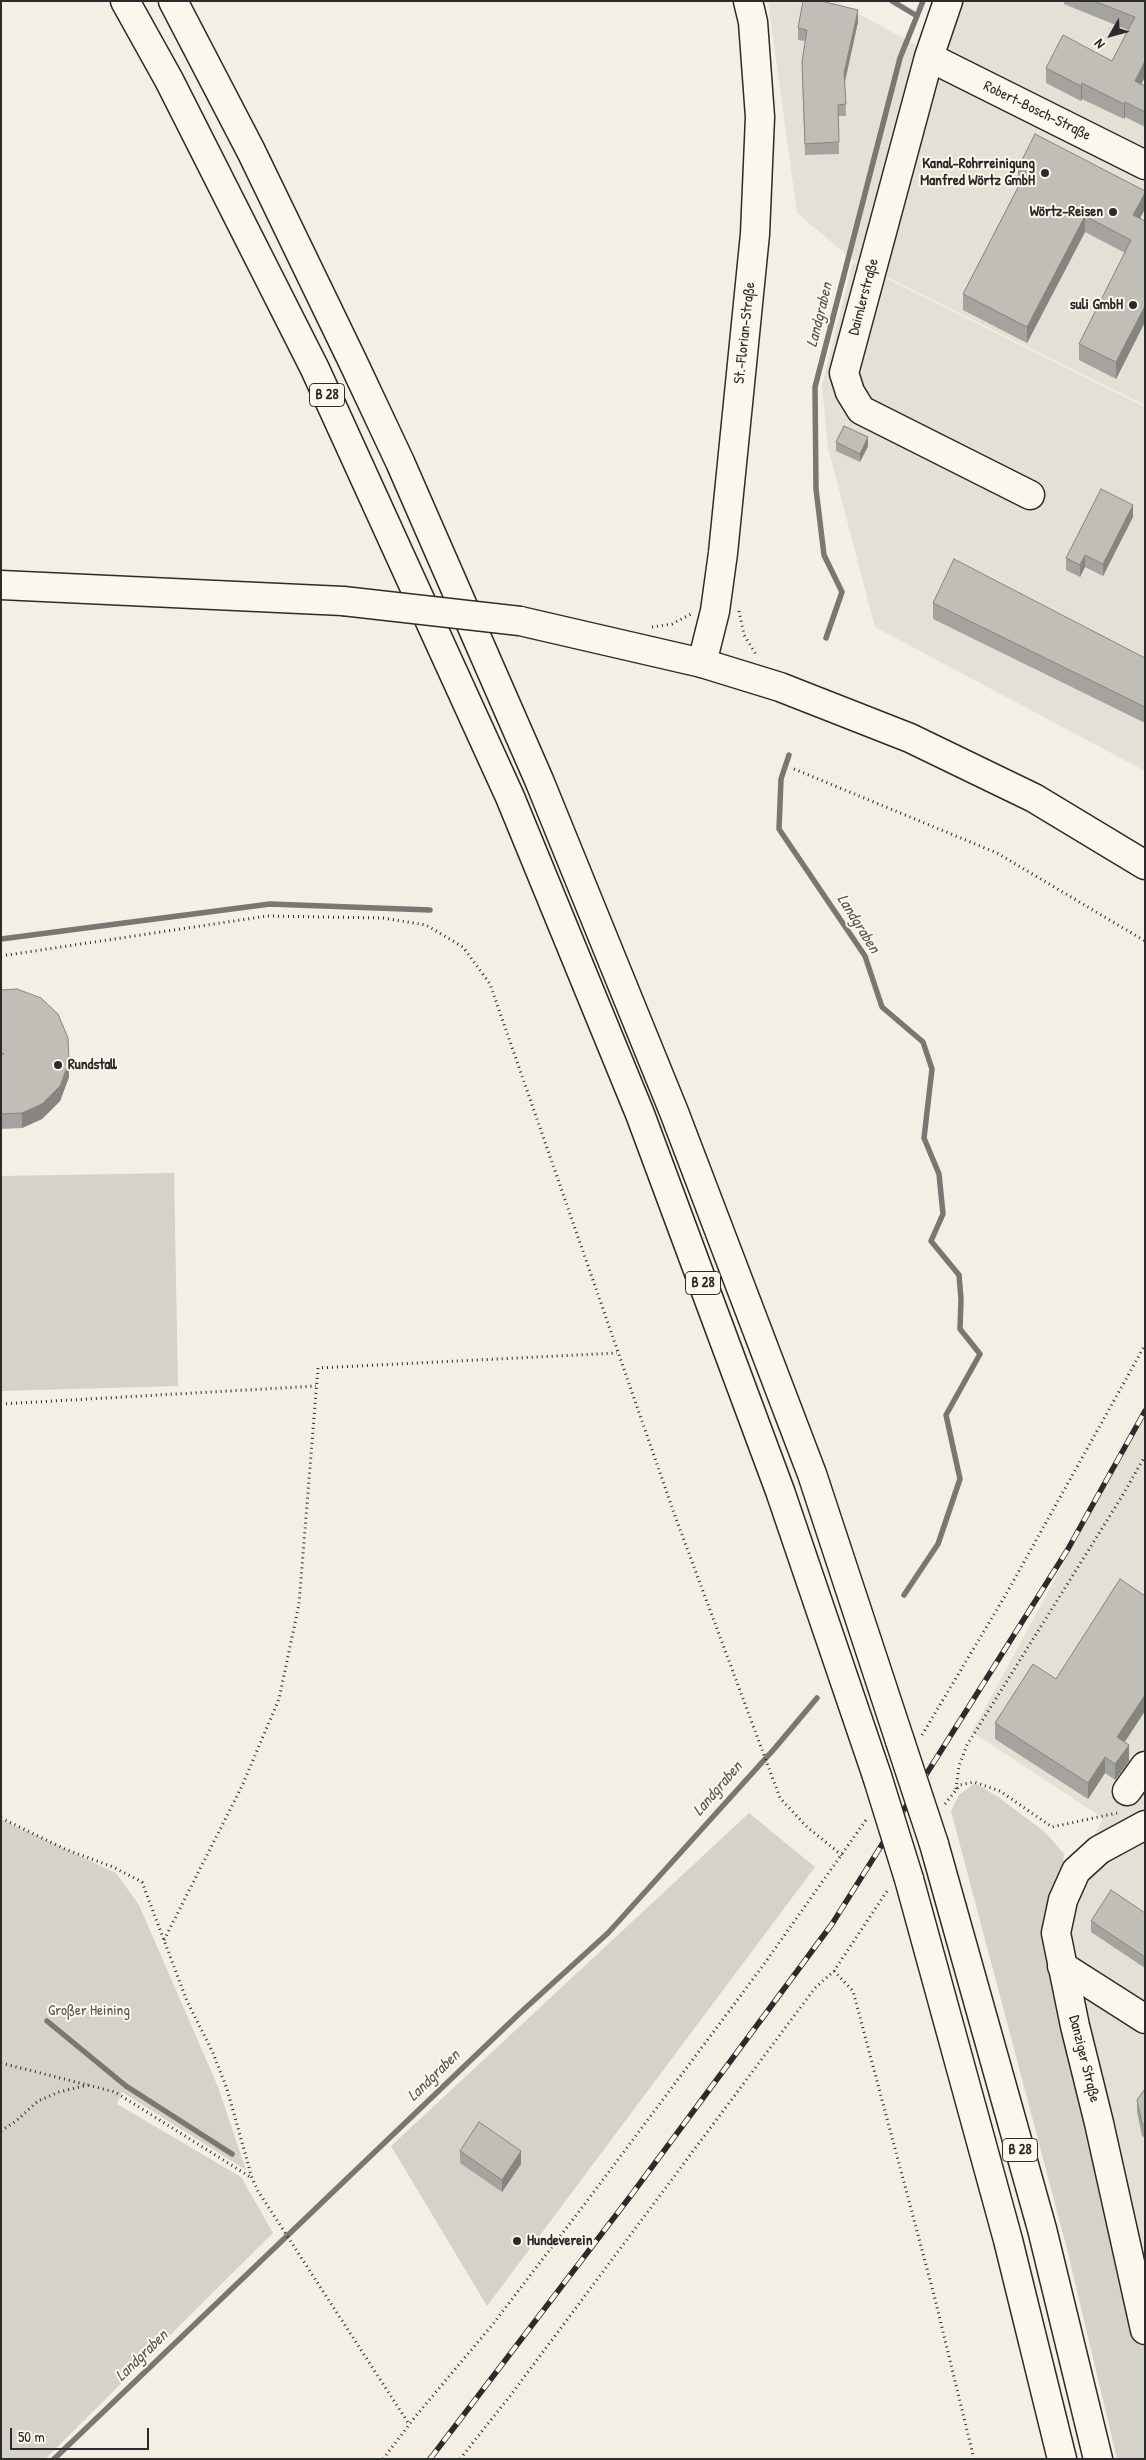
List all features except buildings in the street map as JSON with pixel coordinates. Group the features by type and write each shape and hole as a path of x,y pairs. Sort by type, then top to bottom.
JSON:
{"main road":[{"name":"B 28","path":"125,1 169,80 315,369 510,797 644,1123 780,1490 877,1776 909,1879 1005,2231 1062,2459"},
{"name":"B 28","path":"173,1 251,151 400,462 539,780 674,1112 809,1464 909,1741 934,1844 1042,2229 1098,2459"},
{"name":"St.-Florian-Straße","path":"702,664 715,611 723,553 755,234 760,117 753,22 748,1"},
{"name":"Daimlerstraße","path":"948,1 929,57 844,373 850,392 861,410 1030,495"},
{"name":"Robert-Bosch-Straße","path":"929,57 1145,165"},
{"path":"1,584 343,601 520,622 702,664 780,687 910,738 1034,798 1145,865"},
{"path":"1132,1809 1145,1766"},
{"name":"Danziger Straße","path":"1132,1809 1138,1831 1098,1850 1076,1871 1063,1900 1056,1933 1062,1966 1132,2220 1145,2330"},
{"path":"1062,1966 1145,2019"}],"path":[{"path":"794,769 997,854 1145,941"},
{"path":"1,956 267,916 383,918 426,925 463,947 490,984 675,1516 780,1798 807,1828 843,1856"},
{"path":"909,1741 1014,1580 1145,1345"},
{"path":"164,1940 242,1786 279,1699 300,1604 318,1368 617,1353"},
{"path":"1,1404 316,1386"},
{"path":"1132,1809 1052,1827 988,1785 967,1782 956,1789 959,1766 967,1745 1121,1498 1145,1456"},
{"path":"383,2459 409,2424 493,2324 587,2201 843,1856 870,1815"},
{"path":"1,1818 65,1849 113,1867 142,1882 187,2001 227,2089 252,2178 280,2226 409,2424"},
{"path":"460,2459 510,2396 815,1988 834,1970 853,1991 934,2295 974,2459"},
{"path":"1,2063 115,2092 252,2178"},
{"path":"1,2131 16,2121 38,2101 59,2092 89,2085"}],"shaded area":[{"path":"768,1 836,1 932,54 953,1 1145,1 1145,405 854,261 797,213"},
{"path":"853,262 1145,407 1145,771 875,627 828,448 822,385"},
{"path":"1145,1413 1145,2328 1061,1969 1076,1871 1103,1818 972,1732"}],"green space":[{"path":"174,1173 178,1386 1,1391 1,1176"},
{"path":"975,1783 998,1797 1045,1832 1064,1854 1062,1874 1096,2126 1145,2350 1145,2459 1117,2459 1067,2249 951,1811 959,1795"},
{"path":"749,1813 815,1867 487,2306 391,2146"},
{"name":"Großer Heining","path":"1,1819 116,1873 139,1905 218,2087 246,2170 122,2092 117,2104 241,2177 273,2233 45,2459 1,2459"}],"waterway":[{"path":"892,1 917,16"},
{"name":"Landgraben","path":"826,638 842,592 824,555 816,489 815,387 900,58 923,1"},
{"name":"Landgraben","path":"789,755 781,779 779,829 865,956 882,1007 923,1042 932,1069 924,1138 939,1174 943,1214 931,1241 959,1275 961,1299 960,1329 980,1354 946,1415 960,1479 938,1544 904,1595"},
{"path":"1,939 270,904 430,910"},
{"name":"Landgraben","path":"54,2459 520,2013 608,1933 775,1748 817,1698"},
{"path":"47,2021 126,2086 232,2154"}],"railway":[{"path":"430,2459 632,2194 832,1924 1068,1549 1145,1411"}],"place":[{"name":"Kanal-Rohrreinigung Manfred Wörtz GmbH","path":"1045,173"},
{"name":"Wörtz-Reisen","path":"1113,212"},
{"name":"suli GmbH","path":"1133,305"},
{"name":"Rundstall","path":"58,1065"},
{"name":"Hundeverein","path":"517,2241"}]}
